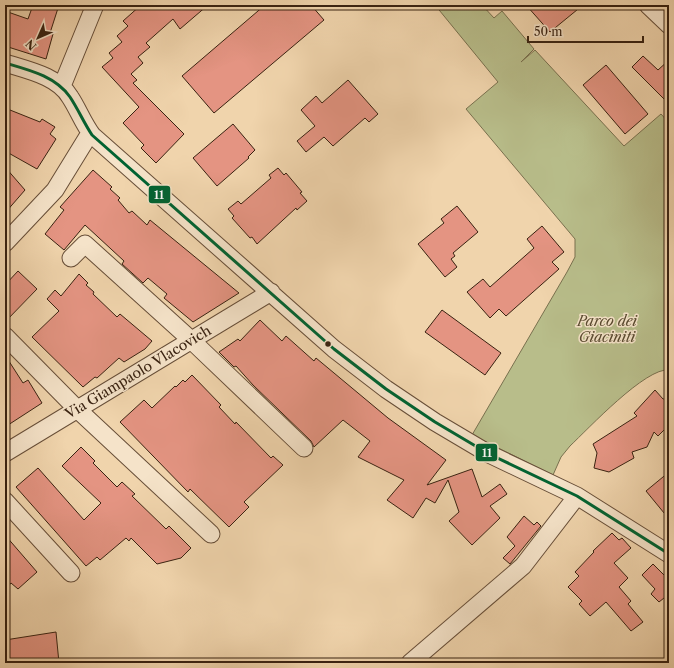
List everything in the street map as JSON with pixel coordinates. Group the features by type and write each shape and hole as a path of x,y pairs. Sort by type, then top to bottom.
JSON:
{"street":[{"path":"62,86 95,5"},
{"path":"648,5 669,25"},
{"path":"5,63 41,75 62,86 70,96 92,135 334,349 386,389 435,422 488,454 577,496 667,550"},
{"path":"5,243 55,190 87,138 92,135"},
{"path":"71,258 85,244 190,340 304,448"},
{"name":"Via Giampaolo Vlacovich","path":"5,453 271,292"},
{"path":"5,336 77,409 211,534"},
{"path":"410,663 523,566 577,496"},
{"path":"5,501 71,572"}],"green space":[{"name":"Parco dei Giaciniti","path":"435,5 482,5 494,18 502,11 534,49 521,62 535,50 624,146 661,114 669,123 669,370 659,372 646,378 618,400 570,446 561,457 553,475 472,435 575,257 575,239 466,109 498,82"}],"building":[{"path":"33,5 59,5 50,33 53,34 46,59 5,46 5,11 28,19"},
{"path":"141,5 208,5 180,29 173,19 146,43 150,47 138,57 143,63 131,74 137,80 133,83 184,134 156,163 141,148 144,145 123,123 139,107 102,67 113,58 109,53 122,42 117,36 128,26 123,21"},
{"path":"265,5 311,5 324,20 214,113 182,76"},
{"path":"526,5 583,5 550,32"},
{"path":"643,56 658,70 669,60 669,104 632,67"},
{"path":"606,65 648,114 625,134 583,85"},
{"path":"348,80 378,114 369,122 365,118 333,146 324,137 306,152 297,141 315,126 301,110 316,96 322,103"},
{"path":"5,108 40,122 42,119 55,127 50,134 56,139 37,169 5,151"},
{"path":"233,124 255,150 248,157 249,158 217,186 193,158"},
{"path":"5,167 25,190 5,213"},
{"path":"278,168 284,175 286,173 302,192 300,193 307,201 297,210 296,208 257,244 252,237 250,238 232,218 234,216 228,209 238,201 241,204 271,178 269,175"},
{"path":"93,170 112,187 110,189 120,198 118,200 129,213 132,211 147,225 150,220 239,293 193,322 164,298 167,294 148,278 143,283 122,264 124,261 85,225 64,250 45,234 64,210 60,207"},
{"path":"457,206 478,232 453,253 455,256 451,259 457,267 445,277 418,244 444,223 441,219"},
{"path":"542,226 564,252 552,262 559,269 506,316 499,309 490,318 467,292 483,279 490,287 534,248 527,239"},
{"path":"18,271 37,289 5,322 5,285"},
{"path":"79,274 88,283 86,285 94,292 93,294 117,317 120,314 152,341 145,349 124,362 119,358 97,378 95,377 83,387 32,337 59,311 47,299 55,290 61,296"},
{"path":"442,310 501,353 485,375 425,332"},
{"path":"260,320 282,341 286,336 314,361 316,358 388,418 446,460 427,485 472,469 482,497 500,484 507,494 490,506 500,518 472,545 449,521 459,512 448,480 435,503 426,498 413,518 387,500 404,480 358,457 370,441 343,420 314,447 311,441 253,385 236,366 234,367 219,352 238,339 240,341"},
{"path":"5,355 23,383 28,380 42,403 5,427"},
{"path":"192,375 221,405 219,407 235,424 236,422 271,458 273,456 283,465 244,502 249,507 229,527 190,489 188,492 120,422 144,400 152,408 175,386 176,387 183,380 185,382"},
{"path":"655,390 663,399 669,399 669,425 658,436 654,432 647,447 632,452 634,458 609,472 594,468 597,453 593,444 637,416 634,413"},
{"path":"81,447 95,461 93,463 117,487 122,482 135,494 132,496 166,529 169,526 191,548 181,558 157,564 131,538 129,541 126,538 100,560 97,557 86,566 16,487 38,468 84,520 101,503 62,466"},
{"path":"669,472 669,519 646,491"},
{"path":"524,516 534,525 537,522 541,526 510,564 503,558 515,546 507,537"},
{"path":"612,533 619,540 622,538 631,548 614,563 628,578 619,587 631,601 628,604 643,622 631,631 606,602 590,616 579,604 582,601 568,587 579,576 575,572 594,552 593,551"},
{"path":"5,535 37,572 18,589 11,583 5,590"},
{"path":"653,564 667,578 669,576 669,603 664,598 659,602 651,594 655,589 642,575"},
{"path":"56,632 59,663 5,663 5,640"}],"transit line":[{"name":"11","path":"5,63 41,75 57,84 70,97 92,135 334,349 386,389 435,422 489,454 577,496 669,554"}]}
